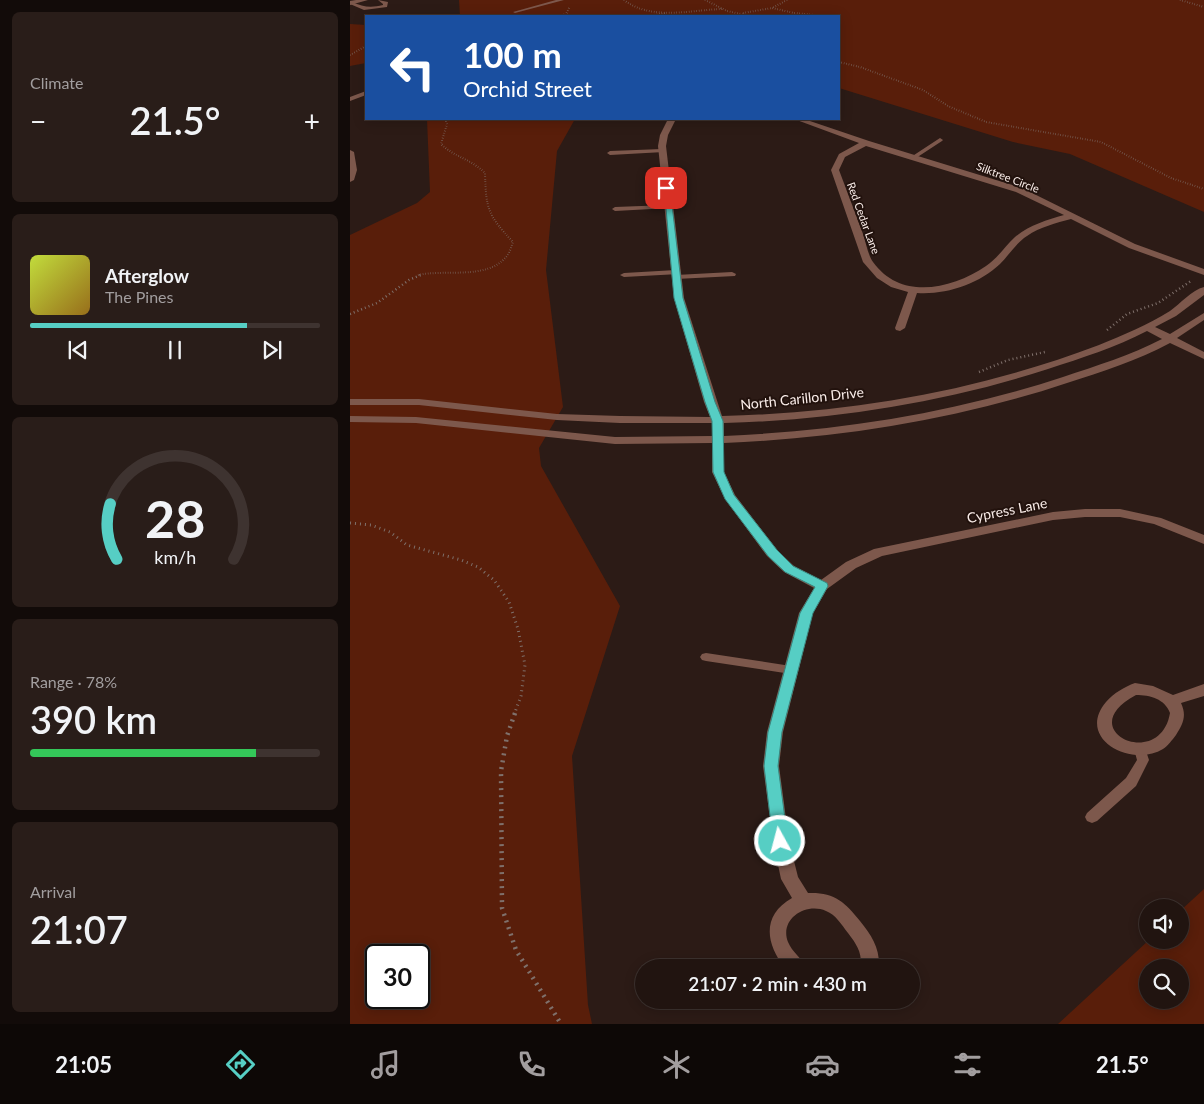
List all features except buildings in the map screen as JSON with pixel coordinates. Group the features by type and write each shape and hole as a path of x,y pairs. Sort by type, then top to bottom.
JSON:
{"street":[{"path":"351,3 365,0"},
{"path":"350,99 365,93"},
{"path":"672,120 664,135 662,150 679,298 710,402 718,421 718,472 729,496 772,553 789,569 822,586 806,613 775,732 771,766 780,841 790,878 803,901"},
{"name":"Silktree Circle","path":"801,120 866,143 1019,190 1132,246 1204,272"},
{"name":"Red Cedar Lane","path":"866,143 847,151 840,158 835,170 868,262 875,273 890,283 913,291 944,289 958,285 990,268 1024,234 1041,225 1070,216"},
{"path":"350,152 352,165 350,180"},
{"name":"North Carillon Drive","path":"350,402 399,401 554,417 628,421 718,421 813,415 974,389 1037,371 1092,351 1147,327 1194,299 1204,290"},
{"path":"900,328 913,291"},
{"path":"350,419 415,420 555,436 633,440 718,440 876,426 957,411 1033,392 1108,365 1170,339 1204,316"},
{"path":"1147,327 1204,356"},
{"name":"Cypress Lane","path":"822,586 850,565 879,552 1053,516 1085,513 1120,513 1158,520 1204,540"},
{"path":"1135,690 1154,691 1171,701 1178,716 1177,723 1157,745 1150,748 1140,749 1120,744 1106,731 1102,723 1106,709 1126,692 1135,690"},
{"path":"1171,701 1204,690"},
{"path":"789,959 781,948 778,925 788,910 803,901 815,899 827,902 838,908 869,945 871,959"}],"lane":[{"path":"351,3 362,9 370,9 385,6 386,3 380,0"},
{"path":"516,12 562,0"},
{"path":"914,157 940,140"},
{"path":"610,153 662,150"},
{"path":"615,209 668,206"},
{"path":"624,275 732,274"},
{"path":"706,657 791,670"},
{"path":"1092,817 1131,782 1144,760 1140,749"}],"path":[{"path":"624,0 636,8 667,12 722,9"},
{"path":"705,0 722,9 747,15"},
{"path":"740,13 772,8 787,0"},
{"path":"1180,0 1204,7"},
{"path":"772,8 795,15"},
{"path":"656,15 667,12"},
{"path":"350,55 365,47"},
{"path":"840,62 860,67 923,90 948,106 986,122 1101,142 1171,178 1204,189"},
{"path":"350,314 380,302 416,276 436,272 470,272 486,269 507,257 512,249 513,242 494,221 486,201 484,173 475,163 447,150 441,144 447,124 445,120"},
{"path":"1102,332 1115,325 1127,314 1158,303 1193,280"},
{"path":"977,373 1008,360 1049,352"},
{"path":"350,523 371,525 390,532 408,545 478,566 494,580 509,602 518,629 525,664 522,696 508,736 501,771 502,908 516,950 562,1024"}],"shaded area":[{"path":"459,0 1204,0 1204,212 1070,154 1013,142 840,88 840,15 460,15"},
{"path":"350,24 365,25 365,63 350,66"},
{"path":"427,120 574,120 557,151 546,270 563,407 539,448 541,466 620,606 572,756 588,1005 592,1024 350,1024 350,235 417,203 430,192"},
{"path":"1204,889 1204,1024 1058,1024 1139,949 1189,949 1189,903"}],"route":[{"path":"666,188 679,298 710,402 718,421 718,472 729,496 772,553 789,569 822,586 806,613 775,732 771,766 780,841"}]}
